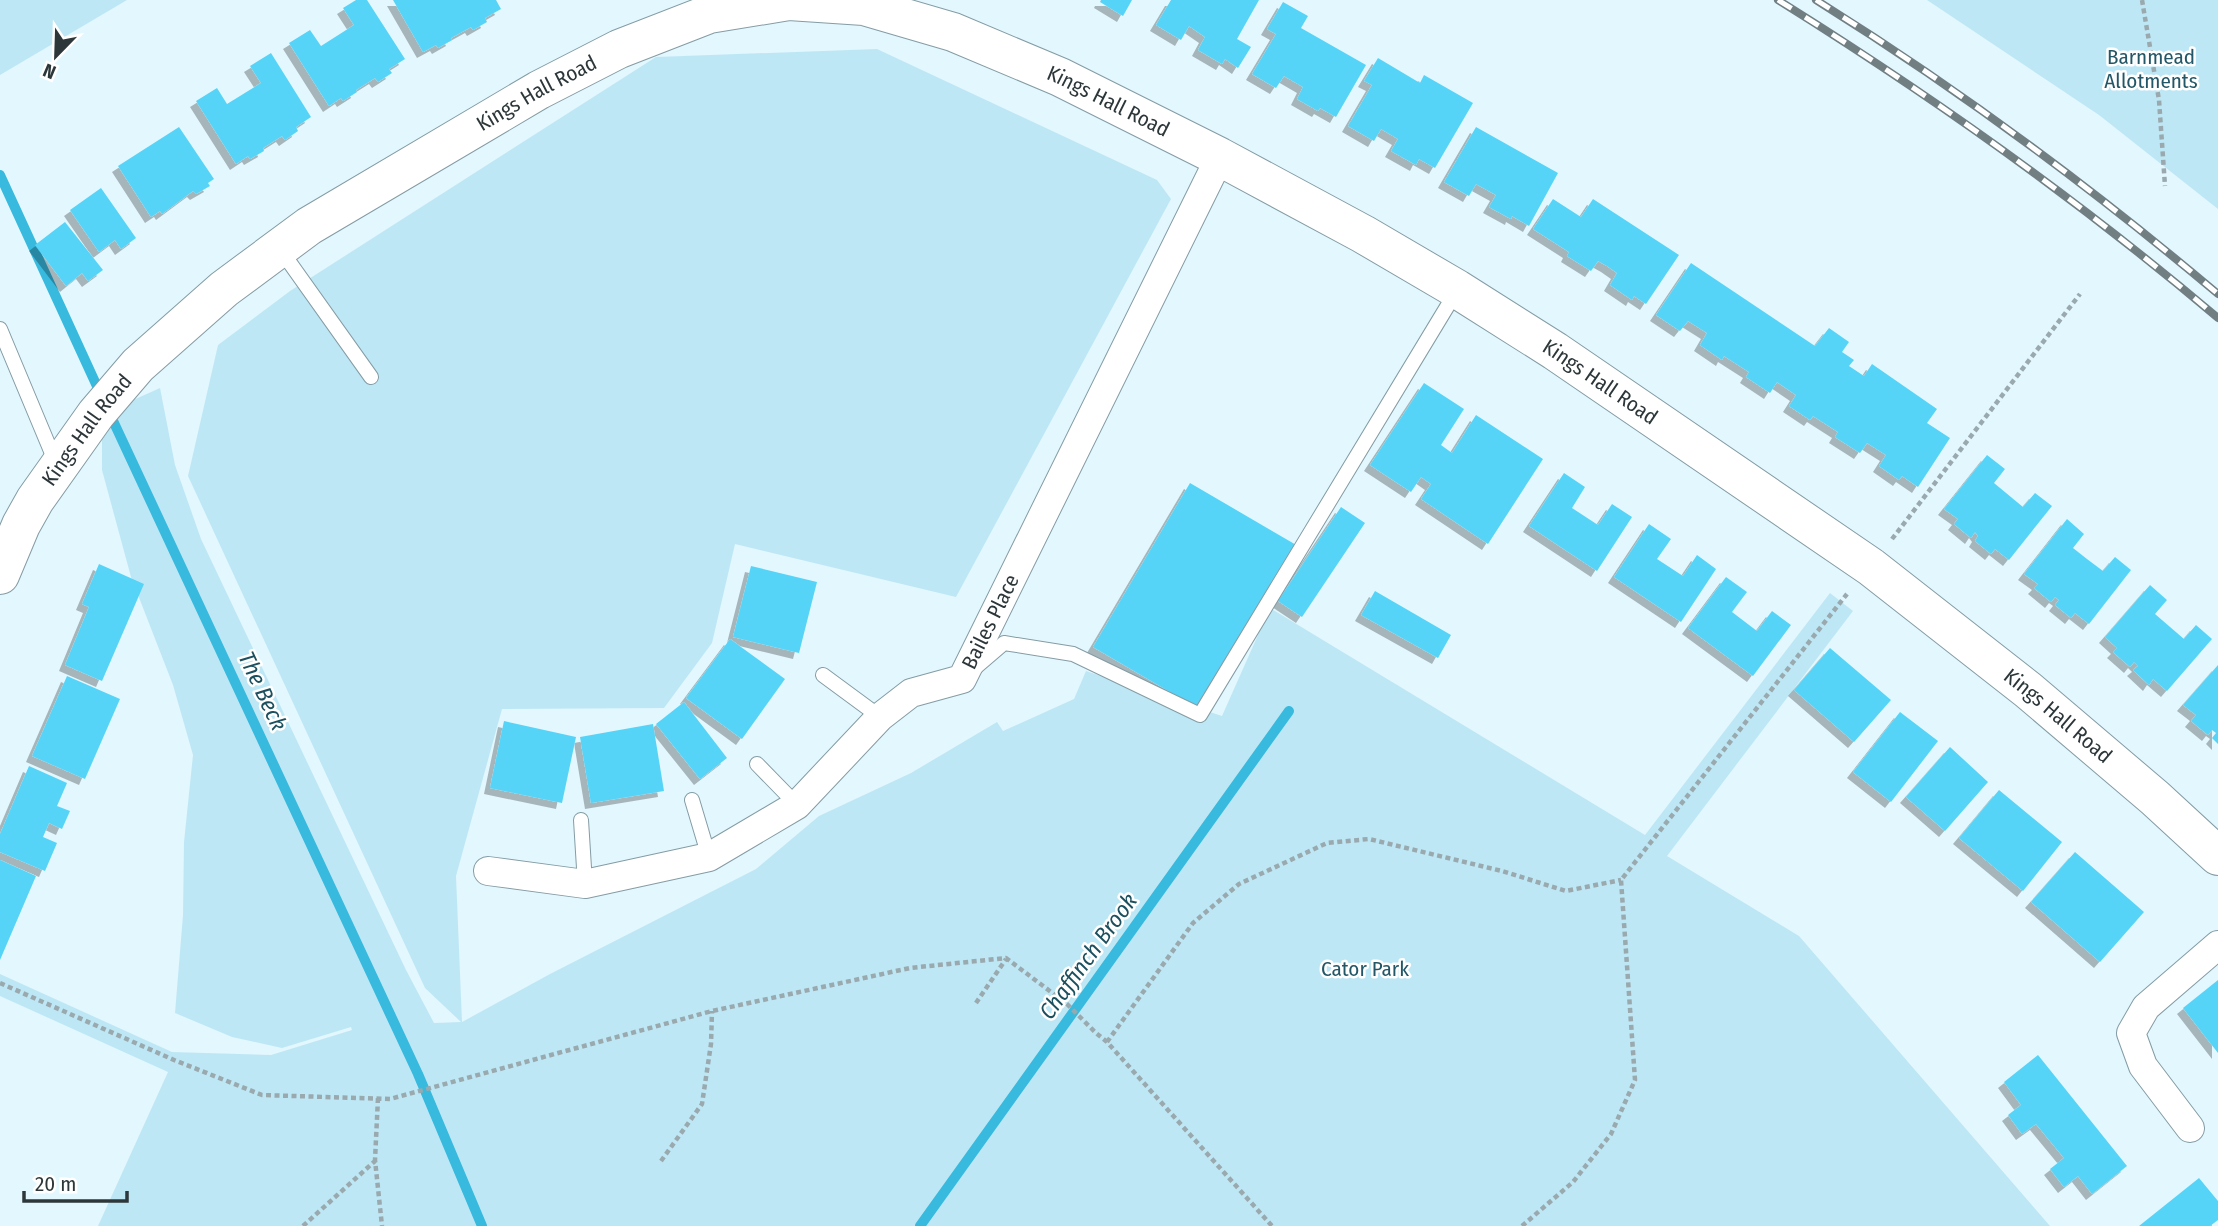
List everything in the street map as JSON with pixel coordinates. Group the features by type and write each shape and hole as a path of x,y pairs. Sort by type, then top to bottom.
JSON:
{"street":[{"name":"Kings Hall Road","path":"0,575 35,500 96,414 138,365 224,289 309,226 539,90 619,49 709,15 789,1 863,6 953,32 1060,77 1220,157 1363,234 1457,289 1555,351 1871,567 2028,690 2155,798 2218,856"},
{"name":"Bailes Place","path":"488,871 585,884 709,857 797,805 880,717 911,693 962,679 1220,157"},
{"path":"2190,1128 2143,1066 2131,1033 2146,1007 2218,945"}],"lane":[{"path":"280,248 371,377"},
{"path":"962,679 1004,643 1073,654 1200,715 1457,289"},
{"path":"0,329 58,468"},
{"path":"823,675 880,717"},
{"path":"757,764 797,805"},
{"path":"692,800 709,857"},
{"path":"581,820 585,884"}],"path":[{"path":"2142,0 2159,100 2165,186"},
{"path":"1107,1042 1193,923 1239,884 1327,843 1369,839 1502,871 1566,891 1622,880 1831,613 1871,567 2080,294"},
{"path":"1522,1226 1573,1182 1611,1134 1635,1080 1622,880"},
{"path":"976,1003 1006,958"},
{"path":"0,983 174,1060 262,1095 390,1099 712,1011 910,968 1006,958 1067,1004 1107,1042 1272,1226"},
{"path":"661,1161 702,1104 711,1044 712,1011"},
{"path":"378,1098 375,1160 383,1226"},
{"path":"303,1226 375,1160"}],"green space":[{"path":"0,0 127,0 0,75"},
{"name":"Barnmead Allotments","path":"1927,0 2218,0 2218,209 2099,115"},
{"name":"Cator Park","path":"877,49 1157,180 1171,199 956,597 735,544 712,643 664,708 502,709 456,876 462,1022 756,869 819,816 911,773 997,722 1003,731 1074,699 1086,671 1222,716 1270,608 1645,835 1830,593 1853,611 1667,856 1799,936 2050,1226 98,1226 168,1072 0,996 0,974 172,1052 271,1055 352,1030 351,1027 282,1048 232,1037 175,1013 183,915 184,842 193,755 173,685 131,577 102,470 102,414 160,388 175,465 201,539 406,970 434,1023 461,1022 425,988 188,476 218,345 290,291 656,57"}],"building":[{"path":"356,0 367,0 405,59 389,69 392,73 378,82 375,78 343,101 341,98 329,106 289,43 310,30 321,46 354,25 343,8"},
{"path":"393,0 496,0 501,9 485,18 487,22 473,30 471,27 438,48 436,45 423,52"},
{"path":"1132,0 1123,16 1100,2"},
{"path":"1171,0 1259,0 1237,39 1251,47 1238,68 1225,59 1222,64 1198,50 1205,37 1189,26 1181,40 1156,25"},
{"path":"1283,2 1308,16 1301,28 1366,65 1336,117 1297,99 1303,87 1284,76 1276,88 1252,74 1276,34 1267,29"},
{"path":"271,53 311,117 296,127 298,131 285,140 282,136 263,148 264,151 250,159 248,156 236,164 196,101 217,88 227,104 261,83 250,66"},
{"path":"1378,58 1420,83 1424,75 1473,103 1435,168 1419,159 1416,165 1391,151 1398,139 1381,129 1374,141 1348,126 1372,85 1364,81"},
{"path":"179,127 214,179 208,183 210,186 196,194 193,191 162,214 160,211 151,217 118,166"},
{"path":"1476,127 1558,173 1529,226 1489,207 1496,195 1476,184 1469,196 1444,182"},
{"path":"101,188 136,238 121,249 115,240 99,252 70,210"},
{"path":"1553,199 1581,217 1593,199 1679,255 1646,304 1634,296 1632,300 1610,285 1617,273 1607,266 1598,261 1591,271 1567,256 1569,252 1533,229"},
{"path":"65,222 103,270 88,281 82,273 66,286 35,245"},
{"path":"1691,263 1815,346 1829,328 1849,342 1842,352 1854,360 1849,366 1864,376 1872,364 1937,409 1927,423 1950,438 1918,487 1902,476 1899,480 1879,466 1886,455 1867,443 1860,453 1835,437 1838,432 1813,416 1810,420 1789,406 1796,395 1777,382 1770,393 1746,377 1749,372 1724,356 1722,360 1700,345 1707,333 1688,321 1680,331 1656,315"},
{"path":"1424,383 1464,409 1441,445 1452,453 1476,415 1543,459 1488,544 1421,499 1431,484 1421,477 1411,492 1370,465"},
{"path":"1987,455 2005,469 1994,483 2023,507 2035,493 2052,506 2009,560 1995,549 1991,554 1975,541 1978,536 1975,532 1971,538 1954,524 1958,519 1944,509"},
{"path":"1564,473 1585,487 1572,508 1598,525 1612,504 1632,517 1597,571 1529,526"},
{"path":"1190,483 1298,546 1201,710 1093,647"},
{"path":"1341,507 1365,523 1302,617 1278,601"},
{"path":"2067,519 2084,534 2073,548 2103,571 2115,557 2131,570 2089,624 2075,613 2071,618 2055,605 2059,600 2055,597 2051,602 2034,588 2038,584 2024,574"},
{"path":"1649,524 1671,539 1657,559 1683,576 1697,555 1716,569 1681,622 1614,577"},
{"path":"99,564 144,584 102,681 65,665 89,607 82,604"},
{"path":"751,566 817,582 799,653 733,637"},
{"path":"1726,577 1747,592 1732,612 1757,631 1772,611 1791,625 1753,676 1688,628"},
{"path":"2150,585 2167,600 2155,614 2184,639 2196,625 2212,639 2167,691 2153,679 2149,685 2133,670 2138,666 2134,662 2130,667 2113,652 2117,648 2105,637"},
{"path":"1375,591 1451,635 1438,658 1361,615"},
{"path":"730,639 785,679 742,739 686,698"},
{"path":"1830,648 1891,700 1854,742 1794,690"},
{"path":"2218,665 2218,744 2212,738 2216,733 2212,730 2208,735 2191,721 2196,715 2183,705"},
{"path":"67,676 120,699 85,779 32,756"},
{"path":"684,702 727,758 700,779 656,724"},
{"path":"1900,712 1938,741 1891,802 1853,772"},
{"path":"504,721 576,737 562,803 490,788"},
{"path":"653,724 664,791 591,803 580,737"},
{"path":"1950,747 1988,782 1945,831 1906,797"},
{"path":"29,766 67,783 57,806 70,811 62,829 49,823 43,837 57,843 45,871 0,852 0,834"},
{"path":"1999,790 2062,842 2023,891 1959,838"},
{"path":"2075,852 2144,912 2100,962 2031,902"},
{"path":"0,860 36,876 0,960"},
{"path":"2218,980 2218,1053 2183,1008"},
{"path":"2038,1055 2127,1166 2092,1194 2078,1176 2064,1187 2050,1169 2064,1158 2036,1124 2022,1134 2008,1115 2021,1105 2004,1082"},
{"path":"2199,1178 2218,1201 2218,1220 2210,1226 2139,1226"}],"waterway":[{"name":"The Beck","path":"0,175 101,395"},
{"name":"The Beck","path":"108,410 418,1074 482,1226"},
{"name":"Chaffinch Brook","path":"920,1226 1289,711"}],"railway":[{"path":"1778,0 2004,151 2113,232 2218,318"},
{"path":"1816,0 1972,103 2121,215 2218,294"}]}
